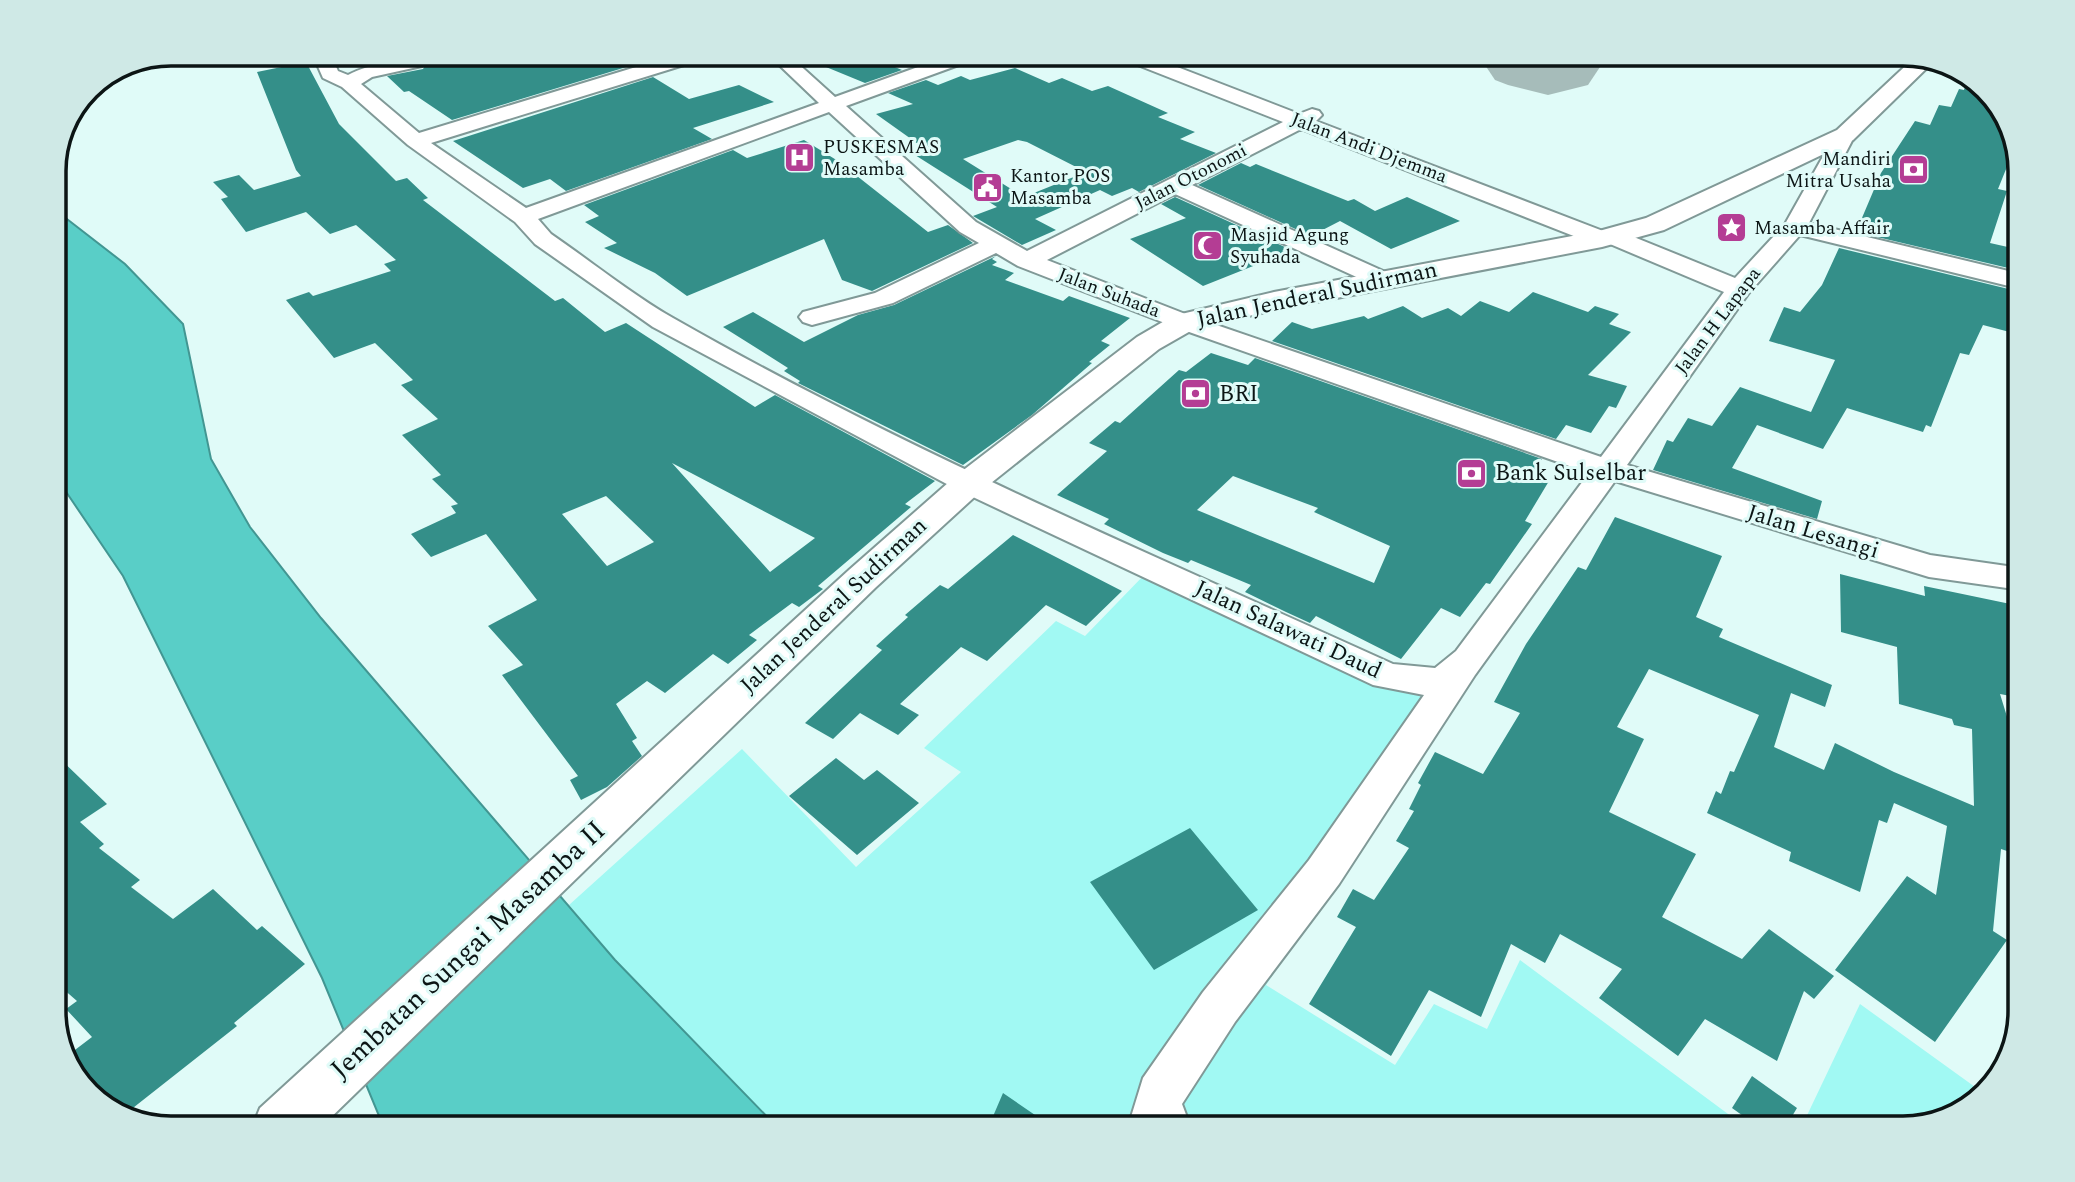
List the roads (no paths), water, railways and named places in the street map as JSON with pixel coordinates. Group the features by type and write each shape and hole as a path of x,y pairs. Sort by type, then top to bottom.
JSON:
{"highway":[{"name":"Jalan Jenderal Sudirman","path":"655,772 969,483 1148,343 1184,322 1274,301 1611,236 1655,224 1845,135 1917,67"},
{"name":"Jembatan Sungai Masamba II","path":"293,1116 655,772"}],"street":[{"name":"Jalan Salawati Daud","path":"327,66 330,74 349,83 415,141 523,217 543,239 662,322 779,386 969,483 1386,676 1430,682 1460,672"},
{"path":"349,83 366,73 397,66"},
{"path":"415,141 660,66"},
{"name":"Jalan Suhada","path":"790,66 968,227 1027,261 1184,322 1610,470"},
{"path":"523,217 937,66"},
{"name":"Jalan Andi Djemma","path":"1160,66 1309,117"},
{"name":"Jalan Andi Djemma","path":"1194,66 1309,117 1739,289"},
{"name":"Jalan Otonomi","path":"1027,261 1309,117"},
{"name":"Jalan H Lapapa","path":"1610,470 1739,289 1795,226 1845,135"},
{"path":"1175,186 1383,280"},
{"path":"1795,226 2008,279"},
{"path":"812,317 884,298 997,243"},
{"path":"1155,1116 1160,1095 1219,1007 1324,872 1460,672 1610,470"},
{"name":"Jalan Lesangi","path":"1610,470 1929,566 2008,577"}],"place":[{"name":"PUSKESMAS Masamba","path":"800,158"},
{"name":"Mandiri Mitra Usaha","path":"1914,170"},
{"name":"Kantor POS Masamba","path":"987,187"},
{"name":"Masamba Affair","path":"1731,228"},
{"name":"Masjid Agung Syuhada","path":"1207,246"},
{"name":"BRI","path":"1196,394"},
{"name":"Bank Sulselbar","path":"1472,473"}]}
